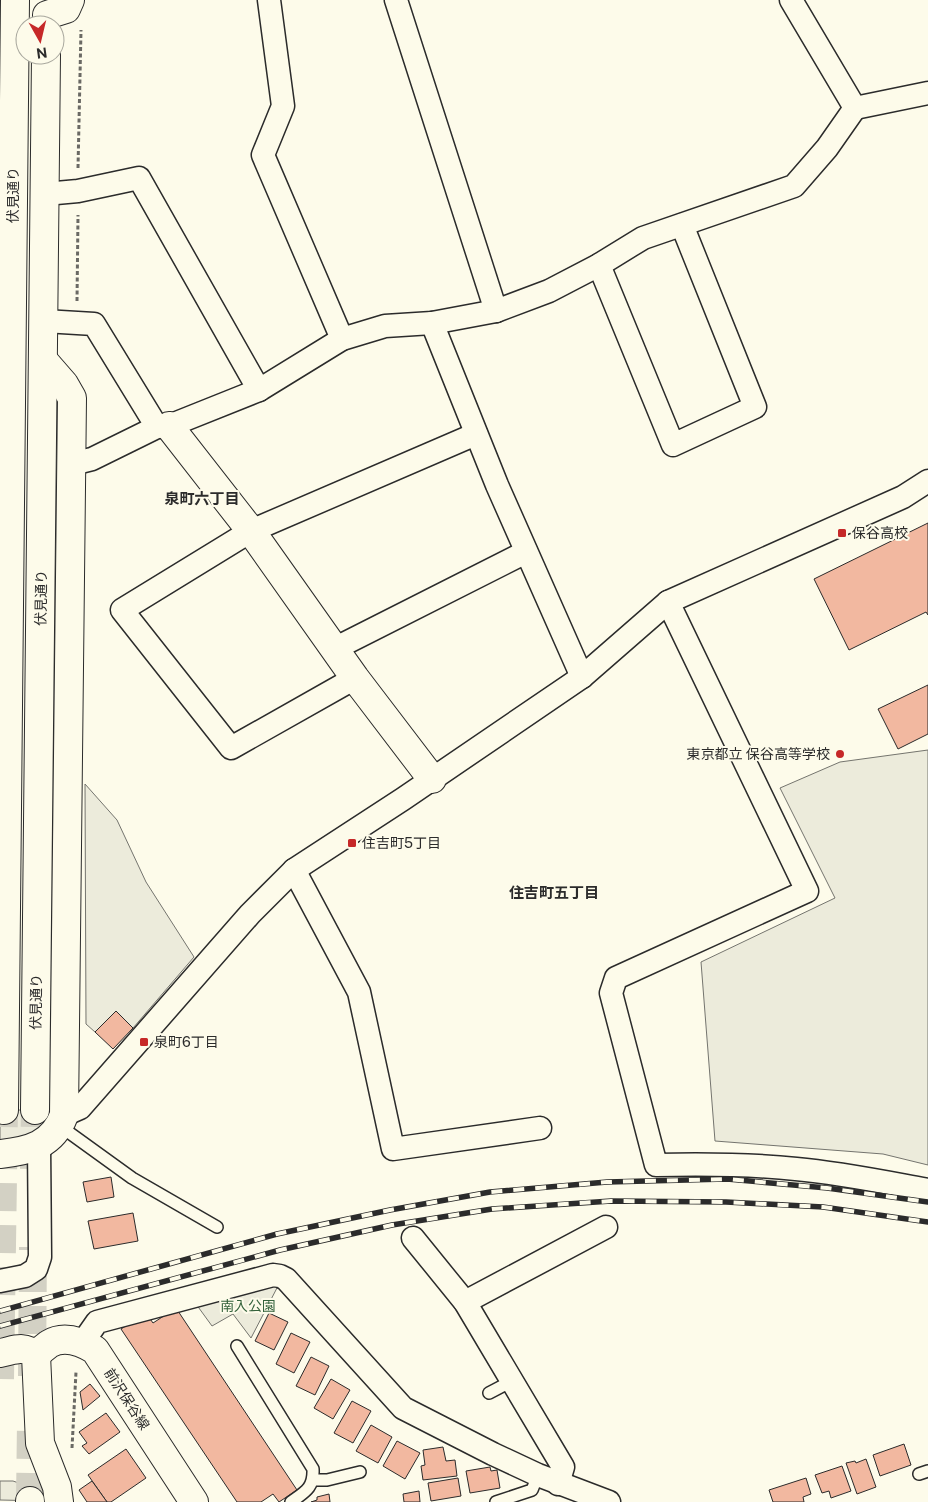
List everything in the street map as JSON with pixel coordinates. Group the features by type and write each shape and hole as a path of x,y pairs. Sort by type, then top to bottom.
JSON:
{"main road":[{"name":"伏見通り","path":"4,1110 6,170 15,0"},
{"path":"47,13 66,9 70,0"},
{"name":"伏見通り","path":"35,1110 46,65"},
{"path":"0,1154 22,1152 40,1144 50,1138 62,1120 72,398 64,384 44,361"},
{"path":"163,427 252,531 355,678 432,779"},
{"path":"36,1355 50,1343 67,1340 83,1342"},
{"name":"前沢保谷線","path":"83,1342 95,1350 107,1367 194,1502"},
{"path":"0,1353 20,1348 28,1349 36,1355"},
{"path":"36,1355 40,1442 57,1487 58,1502"}],"street":[{"path":"269,0 283,106 263,154 342,339"},
{"path":"396,0 496,311"},
{"path":"791,0 855,108"},
{"path":"72,464 92,459 163,427 259,390 342,339 385,326 432,323 496,311 548,291 599,265 643,238 794,186 827,148 855,108 928,93"},
{"path":"45,194 78,191 139,178 259,390"},
{"path":"599,265 673,445 755,407 682,225"},
{"path":"44,321 94,324 163,427"},
{"path":"432,323 476,434 582,677"},
{"path":"355,678 231,748 122,610 252,531 476,434"},
{"path":"62,1120 80,1108 250,914 294,870 582,677 668,602 903,497 928,481"},
{"path":"334,649 526,552"},
{"path":"668,602 807,891 616,978 611,993 656,1165 724,1164 797,1169 869,1179 928,1190"},
{"path":"294,870 359,992 393,1149 540,1128"},
{"path":"0,1281 25,1276 36,1269 40,1257 40,1144"},
{"path":"465,1302 606,1227"},
{"path":"413,1238 465,1302 563,1467 548,1479"},
{"path":"83,1342 97,1322 273,1275 280,1276 286,1279 403,1408 493,1454 548,1479 609,1502"}],"lane":[{"path":"62,1120 132,1178 217,1227"},
{"path":"237,1346 313,1469 313,1480 306,1491 291,1502"},
{"path":"489,1393 512,1381"},
{"path":"313,1480 327,1480 360,1472"},
{"path":"496,1502 532,1490 548,1479"}],"path":[{"path":"71,1451 75,1378 83,1342"}],"green space":[{"path":"928,750 928,1165 883,1154 715,1141 701,962 835,898 780,788 840,762"},
{"path":"85,784 117,820 146,882 194,957 133,1028 116,1011 95,1032 86,1024"},
{"path":"0,1110 54,1110 53,1119 29,1137 0,1141"},
{"name":"南入公園","path":"262,1285 278,1286 251,1338 233,1314 212,1326 196,1304"},
{"path":"0,1481 13,1481 47,1493 46,1501 0,1500"}],"building":[{"path":"928,523 928,615 926,612 849,650 814,579"},
{"path":"928,685 928,734 898,749 878,709"},
{"path":"116,1011 133,1028 113,1049 95,1032"},
{"path":"111,1177 114,1197 87,1202 83,1182"},
{"path":"133,1213 138,1241 94,1249 88,1221"},
{"path":"176,1308 297,1490 279,1502 273,1494 261,1502 237,1502 121,1329 146,1313 153,1323"},
{"path":"269,1313 288,1322 274,1350 255,1341"},
{"path":"291,1333 310,1342 294,1373 276,1364"},
{"path":"311,1357 329,1366 315,1395 296,1386"},
{"path":"331,1379 350,1390 333,1419 314,1408"},
{"path":"90,1384 100,1396 83,1410 80,1392"},
{"path":"352,1401 371,1411 353,1443 334,1433"},
{"path":"106,1413 120,1432 89,1454 82,1446 87,1443 79,1432"},
{"path":"371,1425 392,1437 378,1463 356,1451"},
{"path":"397,1441 420,1453 405,1479 383,1466"},
{"path":"904,1444 911,1465 880,1476 873,1455"},
{"path":"443,1447 446,1461 455,1460 457,1476 423,1480 421,1466 425,1465 423,1450"},
{"path":"126,1449 146,1478 111,1502 107,1502 88,1475"},
{"path":"866,1459 876,1487 857,1494 846,1463 855,1461 856,1463"},
{"path":"842,1466 851,1491 831,1498 829,1491 822,1493 815,1475"},
{"path":"490,1467 491,1471 497,1470 500,1488 470,1493 466,1471"},
{"path":"458,1478 461,1496 431,1501 428,1483"},
{"path":"806,1478 811,1494 803,1497 804,1502 773,1502 769,1490"},
{"path":"92,1481 107,1502 87,1502 79,1490"},
{"path":"419,1491 420,1502 404,1502 403,1494"},
{"path":"329,1494 330,1502 311,1502 317,1500 317,1497"}],"tunnel":[{"path":"0,1379 4,1110"},
{"path":"34,1169 35,1110"},
{"path":"32,1376 33,1247"},
{"path":"30,1501 31,1422"}],"railway":[{"path":"0,1311 277,1234 390,1210 490,1192 607,1182 727,1179 827,1188 928,1202"},
{"path":"0,1326 280,1250 392,1225 492,1209 611,1201 726,1202 823,1207 928,1222"}],"place":[{"name":"保谷高校","path":"842,533"},
{"name":"東京都立 保谷高等学校","path":"840,754"},
{"name":"住吉町5丁目","path":"352,843"},
{"name":"泉町6丁目","path":"144,1042"}],"district":[{"name":"泉町六丁目","path":"202,498"},
{"name":"住吉町五丁目","path":"554,892"}]}
